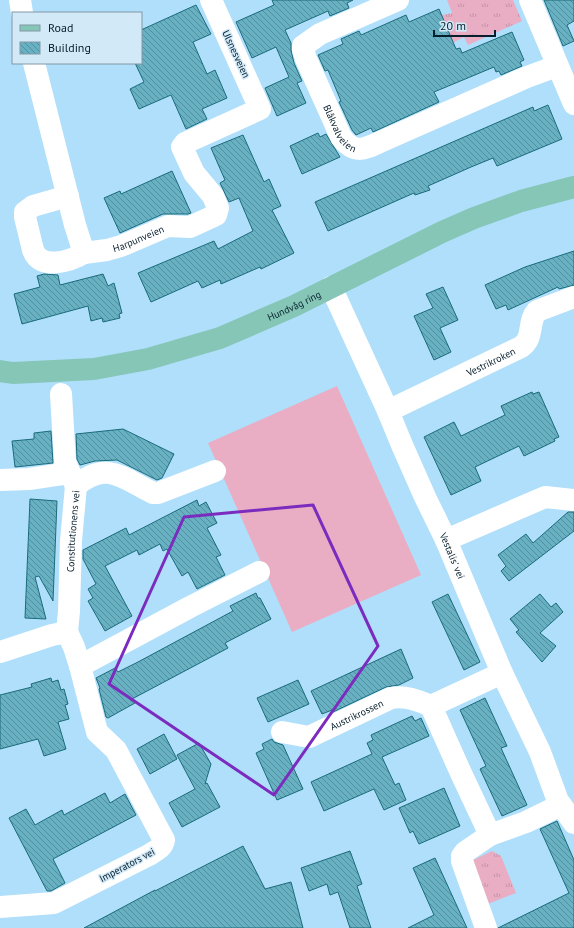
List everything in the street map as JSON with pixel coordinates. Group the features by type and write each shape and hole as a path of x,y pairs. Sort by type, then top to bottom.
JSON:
{"main road":[{"name":"Hundvåg ring","path":"0,371 14,373 94,369 148,359 220,338 332,287 442,232 474,218 521,201 574,187"}],"street":[{"path":"20,0 22,12"},
{"name":"Ulsnesveien","path":"211,0 260,109"},
{"name":"Blåkvalveien","path":"398,0 320,34 303,46 302,50 341,136 349,146 355,149 367,148 527,77 557,66"},
{"path":"530,0 574,104"},
{"path":"34,64 84,253"},
{"name":"Harpunveien","path":"68,196 33,206 25,212 33,250 35,255 39,258 51,262 67,261 84,253 108,250 122,246 168,226 190,227 216,215 218,208 213,196 194,173 182,147 185,144 260,109"},
{"name":"Vestalis' vei","path":"332,287 428,504 446,540 502,673 540,752 561,805 574,823"},
{"name":"Vestrikroken","path":"388,411 526,344 531,332 533,315 537,311 574,297"},
{"path":"0,480 29,478 73,480 65,462 61,394"},
{"name":"Constitutionens vei","path":"107,742 98,732 80,666 67,632 73,480 85,479 95,474 115,473 154,493 215,471"},
{"path":"446,540 545,497 574,500"},
{"path":"80,666 259,572"},
{"path":"0,652 67,632"},
{"path":"490,835 431,706 502,673"},
{"name":"Austrikrossen","path":"282,732 309,737 396,697 404,697 431,706"},
{"name":"Imperators vei","path":"0,907 54,903 149,855 163,845 163,836 124,764 116,750 107,742"},
{"path":"486,928 462,862 462,856 465,852 490,835 532,820 561,805"}],"highlighted area":[{"path":"313,505 378,646 274,795 109,684 184,517"}],"green space":[{"path":"447,0 513,0 522,21 468,45 464,37 445,47 434,17 452,13"},
{"path":"337,386 421,575 292,632 208,443"},
{"path":"492,851 501,856 516,893 480,907 469,862"}],"building":[{"path":"272,0 353,0 347,3 349,8 330,16 328,11 285,30 291,43 294,63 302,81 297,83 306,103 277,116 265,88 289,77 276,47 252,58 236,22 274,5"},
{"path":"544,0 574,0 574,21 567,25 574,41 563,46"},
{"path":"196,5 211,34 193,42 207,74 215,70 227,98 202,109 207,119 186,129 171,95 139,109 130,89 144,82 135,64 142,64 142,30"},
{"path":"439,9 456,49 460,48 462,53 512,32 524,60 520,62 522,66 501,75 499,71 496,72 494,67 434,92 439,102 373,132 371,128 356,135 352,130 339,102 341,101 328,70 325,71 318,55 343,44 341,39 359,31 361,35 406,15 409,22"},
{"path":"548,105 562,139 497,166 493,158 428,186 430,190 415,195 414,193 328,231 315,202 533,107 534,111"},
{"path":"318,133 320,137 326,134 340,157 302,174 290,146"},
{"path":"243,135 264,182 269,179 281,206 272,210 294,253 261,269 260,267 221,284 220,280 202,288 198,281 151,302 138,273 214,241 218,249 253,231 239,198 229,202 220,183 225,180 211,148"},
{"path":"172,171 191,213 163,214 120,233 104,198 120,191 121,194"},
{"path":"574,251 574,285 559,289 558,287 508,310 506,305 496,309 485,285 525,267"},
{"path":"44,274 58,275 60,285 103,274 108,286 114,283 122,313 119,314 120,318 103,322 102,318 91,321 88,306 22,324 14,294 40,287 37,276"},
{"path":"443,287 458,320 440,328 451,352 434,360 414,316 433,308 426,294"},
{"path":"532,392 533,394 539,392 559,437 554,439 555,441 524,456 519,446 475,467 481,481 451,495 424,437 454,422 461,436 505,415 501,406"},
{"path":"123,429 174,454 162,478 157,480 117,460 95,461 80,465 77,459 76,434"},
{"path":"51,431 53,463 15,467 12,441 34,439 34,433"},
{"path":"30,499 57,501 53,601 39,576 35,577 46,619 25,618"},
{"path":"197,500 199,506 206,502 217,523 207,528 221,555 216,557 225,575 197,589 188,572 182,576 167,549 163,551 160,544 139,555 137,550 105,566 132,616 105,631 88,601 93,598 88,589 96,584 83,559 83,550 126,528 129,535"},
{"path":"568,512 574,512 574,531 509,581 501,571 506,566 498,555 526,534 533,543"},
{"path":"256,593 271,619 225,643 228,648 132,699 135,703 108,718 106,717 100,688 96,678 115,668 118,672 138,662 233,611 230,606"},
{"path":"448,594 480,662 464,670 432,602"},
{"path":"540,594 551,607 556,603 563,612 540,633 556,646 542,662 516,632 519,630 510,619"},
{"path":"401,649 413,678 399,685 386,687 333,712 332,710 322,714 311,691"},
{"path":"51,678 52,682 58,680 61,690 64,689 68,704 65,705 69,719 58,722 66,749 44,756 38,739 0,749 0,695 32,687 31,684"},
{"path":"298,680 309,704 268,722 257,698"},
{"path":"485,698 507,746 501,748 527,805 502,816 480,769 486,766 460,710"},
{"path":"412,716 415,721 421,718 429,736 382,757 395,785 399,783 406,800 384,810 374,789 324,811 311,782 372,754 367,743 373,740 371,735"},
{"path":"164,734 177,759 150,774 137,749"},
{"path":"272,739 274,742 283,745 303,789 277,800 256,753 264,749 262,744"},
{"path":"199,743 211,764 205,784 207,783 220,807 182,827 169,803 195,789 177,755"},
{"path":"444,788 460,826 419,844 413,831 410,833 399,808"},
{"path":"105,793 110,803 125,794 136,815 53,859 65,883 51,891 47,891 9,818 26,809 35,825 62,810 64,815"},
{"path":"557,821 574,860 574,928 498,928 569,893 540,829"},
{"path":"243,846 265,889 291,882 303,928 84,928 155,890"},
{"path":"350,851 362,884 357,886 371,928 350,928 338,892 330,895 327,884 309,891 301,868"},
{"path":"435,858 467,928 408,928 434,915 413,868"}]}
